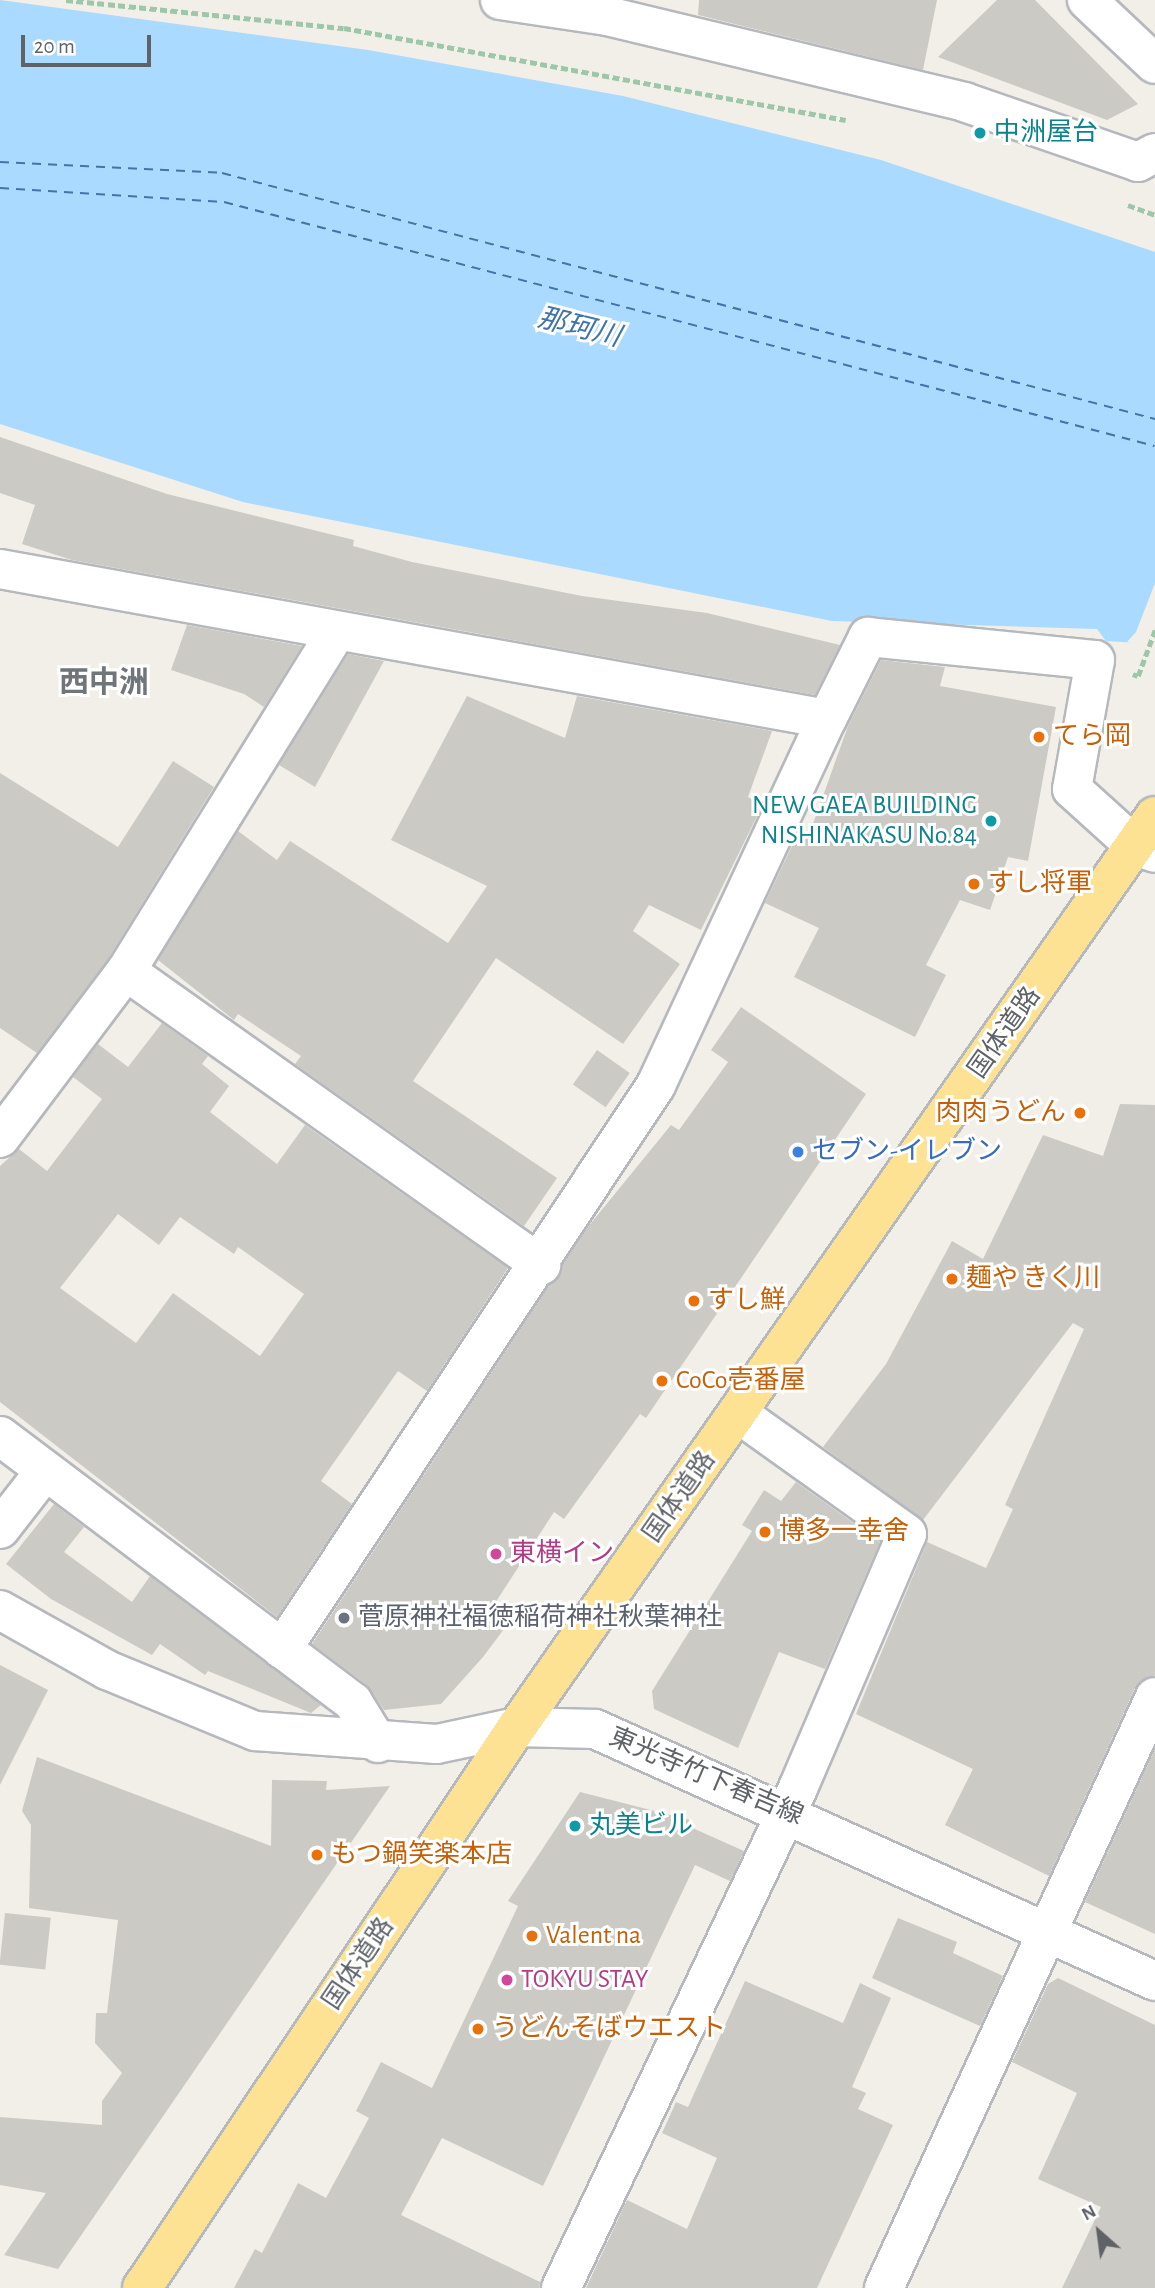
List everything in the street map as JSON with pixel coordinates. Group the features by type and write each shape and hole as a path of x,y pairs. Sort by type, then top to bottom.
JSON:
{"highway":[{"name":"国体道路","path":"142,2288 517,1727 1148,838"}],"street":[{"path":"500,0 607,16 964,102 1138,162 1155,153"},
{"path":"1087,0 1155,64"},
{"path":"0,569 827,719"},
{"path":"0,1138 126,971 336,632"},
{"path":"282,1649 541,1265 656,1085 827,719 868,638 1095,660 1072,789 1148,838"},
{"path":"126,971 541,1265"},
{"path":"561,2288 784,1809 907,1534 739,1414"},
{"path":"0,1436 353,1702 378,1743"},
{"path":"0,1529 44,1471"},
{"name":"東光寺竹下春吉線","path":"0,1610 107,1670 255,1731 378,1743 437,1744 517,1727 595,1729 784,1809 1155,1981"},
{"path":"884,2288 1155,1698"}],"path":[{"path":"66,0 344,28 850,120"},
{"path":"1118,200 1155,215"},
{"path":"1138,677 1155,630"}],"water":[{"name":"那珂川","path":"0,0 368,50 623,96 881,160 1155,252 1155,644 1106,641 1097,629 832,621 243,502 0,424"}],"pier":[{"path":"1155,583 1155,647 1127,642 1136,632"}],"building":[{"path":"699,0 937,0 923,70 698,15"},
{"path":"997,0 1035,0 1138,104 1107,120 938,57"},
{"path":"0,437 167,494 354,540 353,546 412,562 582,596 707,613 840,645 815,695 72,560 22,544 35,505 0,493"},
{"path":"187,625 302,646 264,707 244,694 171,670"},
{"path":"348,654 384,661 315,787 279,765"},
{"path":"881,660 945,667 940,686 1056,707 1028,861 1008,857 990,910 960,900 926,965 946,975 915,1037 794,977 819,928 765,903 800,829 809,835 848,726"},
{"path":"467,696 565,738 577,696 772,731 748,797 762,806 701,930 649,905 633,931 680,964 623,1044 496,958 413,1081 557,1178 524,1226 295,1064 301,1056 238,1014 234,1020 158,960 238,831 277,860 290,841 448,943 487,886 391,840"},
{"path":"173,761 214,787 108,959 37,1053 0,1028 0,773 118,847"},
{"path":"741,1007 866,1094 646,1418 640,1414 564,1519 554,1512 490,1611 507,1625 483,1657 441,1704 384,1710 367,1685 312,1644 587,1228 671,1125 679,1130 728,1062 711,1050"},
{"path":"162,1023 208,1056 202,1064 229,1086 210,1112 277,1164 305,1125 508,1268 427,1391 398,1371 321,1481 352,1504 277,1617 0,1402 0,1166 19,1149 47,1171 102,1099 73,1077 98,1044 128,1067","holes":["118,1214 159,1245 180,1217 234,1254 238,1247 304,1294 260,1356 173,1293 136,1343 60,1288"]},
{"path":"597,1050 630,1073 606,1107 573,1084"},
{"path":"1120,1104 1155,1105 1155,1675 1135,1688 1049,1876 945,1825 973,1769 856,1714 927,1542 986,1568 1013,1509 1005,1505 1084,1329 1073,1323 923,1520 823,1447 886,1364 952,1241 983,1259 1043,1135 1103,1156"},
{"path":"796,1482 880,1542 825,1669 779,1652 738,1748 654,1709 652,1691 752,1531 742,1525 764,1490 781,1501"},
{"path":"54,1504 84,1527 64,1552 132,1602 150,1576 321,1705 311,1713 208,1671 205,1675 160,1644 152,1655 51,1599 6,1564"},
{"path":"0,1665 48,1690 0,1785"},
{"path":"1155,1749 1155,1934 1085,1902"},
{"path":"37,1757 271,1846 272,1780 327,1781 326,1790 390,1786 58,2269 4,2255 46,2193 0,2185 0,2117 102,2125 102,2101 122,2073 95,2043 96,2013 107,2013 118,1920 29,1908 31,1825 22,1811"},
{"path":"580,1792 690,1820 688,1826 744,1851 730,1881 695,1865 543,2186 442,2138 401,2215 540,2282 539,2288 234,2288 255,2249 262,2253 298,2183 326,2198 369,2118 356,2111 381,2062 432,2088 518,1906 508,1901"},
{"path":"5,1913 51,1918 45,1970 0,1965"},
{"path":"898,1918 957,1942 953,1953 1003,1976 980,2026 872,1978"},
{"path":"1058,1978 1155,2025 1155,2288 1062,2288 1101,2207 1038,2179 1077,2093 1012,2062 1048,1984"},
{"path":"745,1981 843,2023 860,1983 891,1998 852,2087 866,2093 858,2109 893,2125 817,2288 586,2288 627,2200 687,2229 717,2158 662,2133 676,2102 688,2107"}],"ferry route":[{"path":"0,162 222,173 1155,419"},
{"path":"0,188 224,202 1155,446"}],"place":[{"name":"中洲屋台","path":"980,133"},
{"name":"てら岡","path":"1039,737"},
{"name":"NEW GAEA BUILDING NISHINAKASU No.84","path":"991,821"},
{"name":"すし将軍","path":"974,884"},
{"name":"肉肉うどん","path":"1080,1113"},
{"name":"セブン-イレブン","path":"798,1152"},
{"name":"麺や きく川","path":"952,1279"},
{"name":"すし鮮","path":"694,1301"},
{"name":"CoCo壱番屋","path":"662,1381"},
{"name":"博多一幸舍","path":"765,1532"},
{"name":"東横イン","path":"496,1554"},
{"name":"菅原神社福徳稲荷神社秋葉神社","path":"344,1618"},
{"name":"丸美ビル","path":"575,1826"},
{"name":"もつ鍋笑楽本店","path":"317,1855"},
{"name":"Valent na","path":"532,1936"},
{"name":"TOKYU STAY","path":"507,1980"},
{"name":"うどんそばウエスト","path":"478,2029"}],"district":[{"name":"西中洲","path":"104,683"}]}
